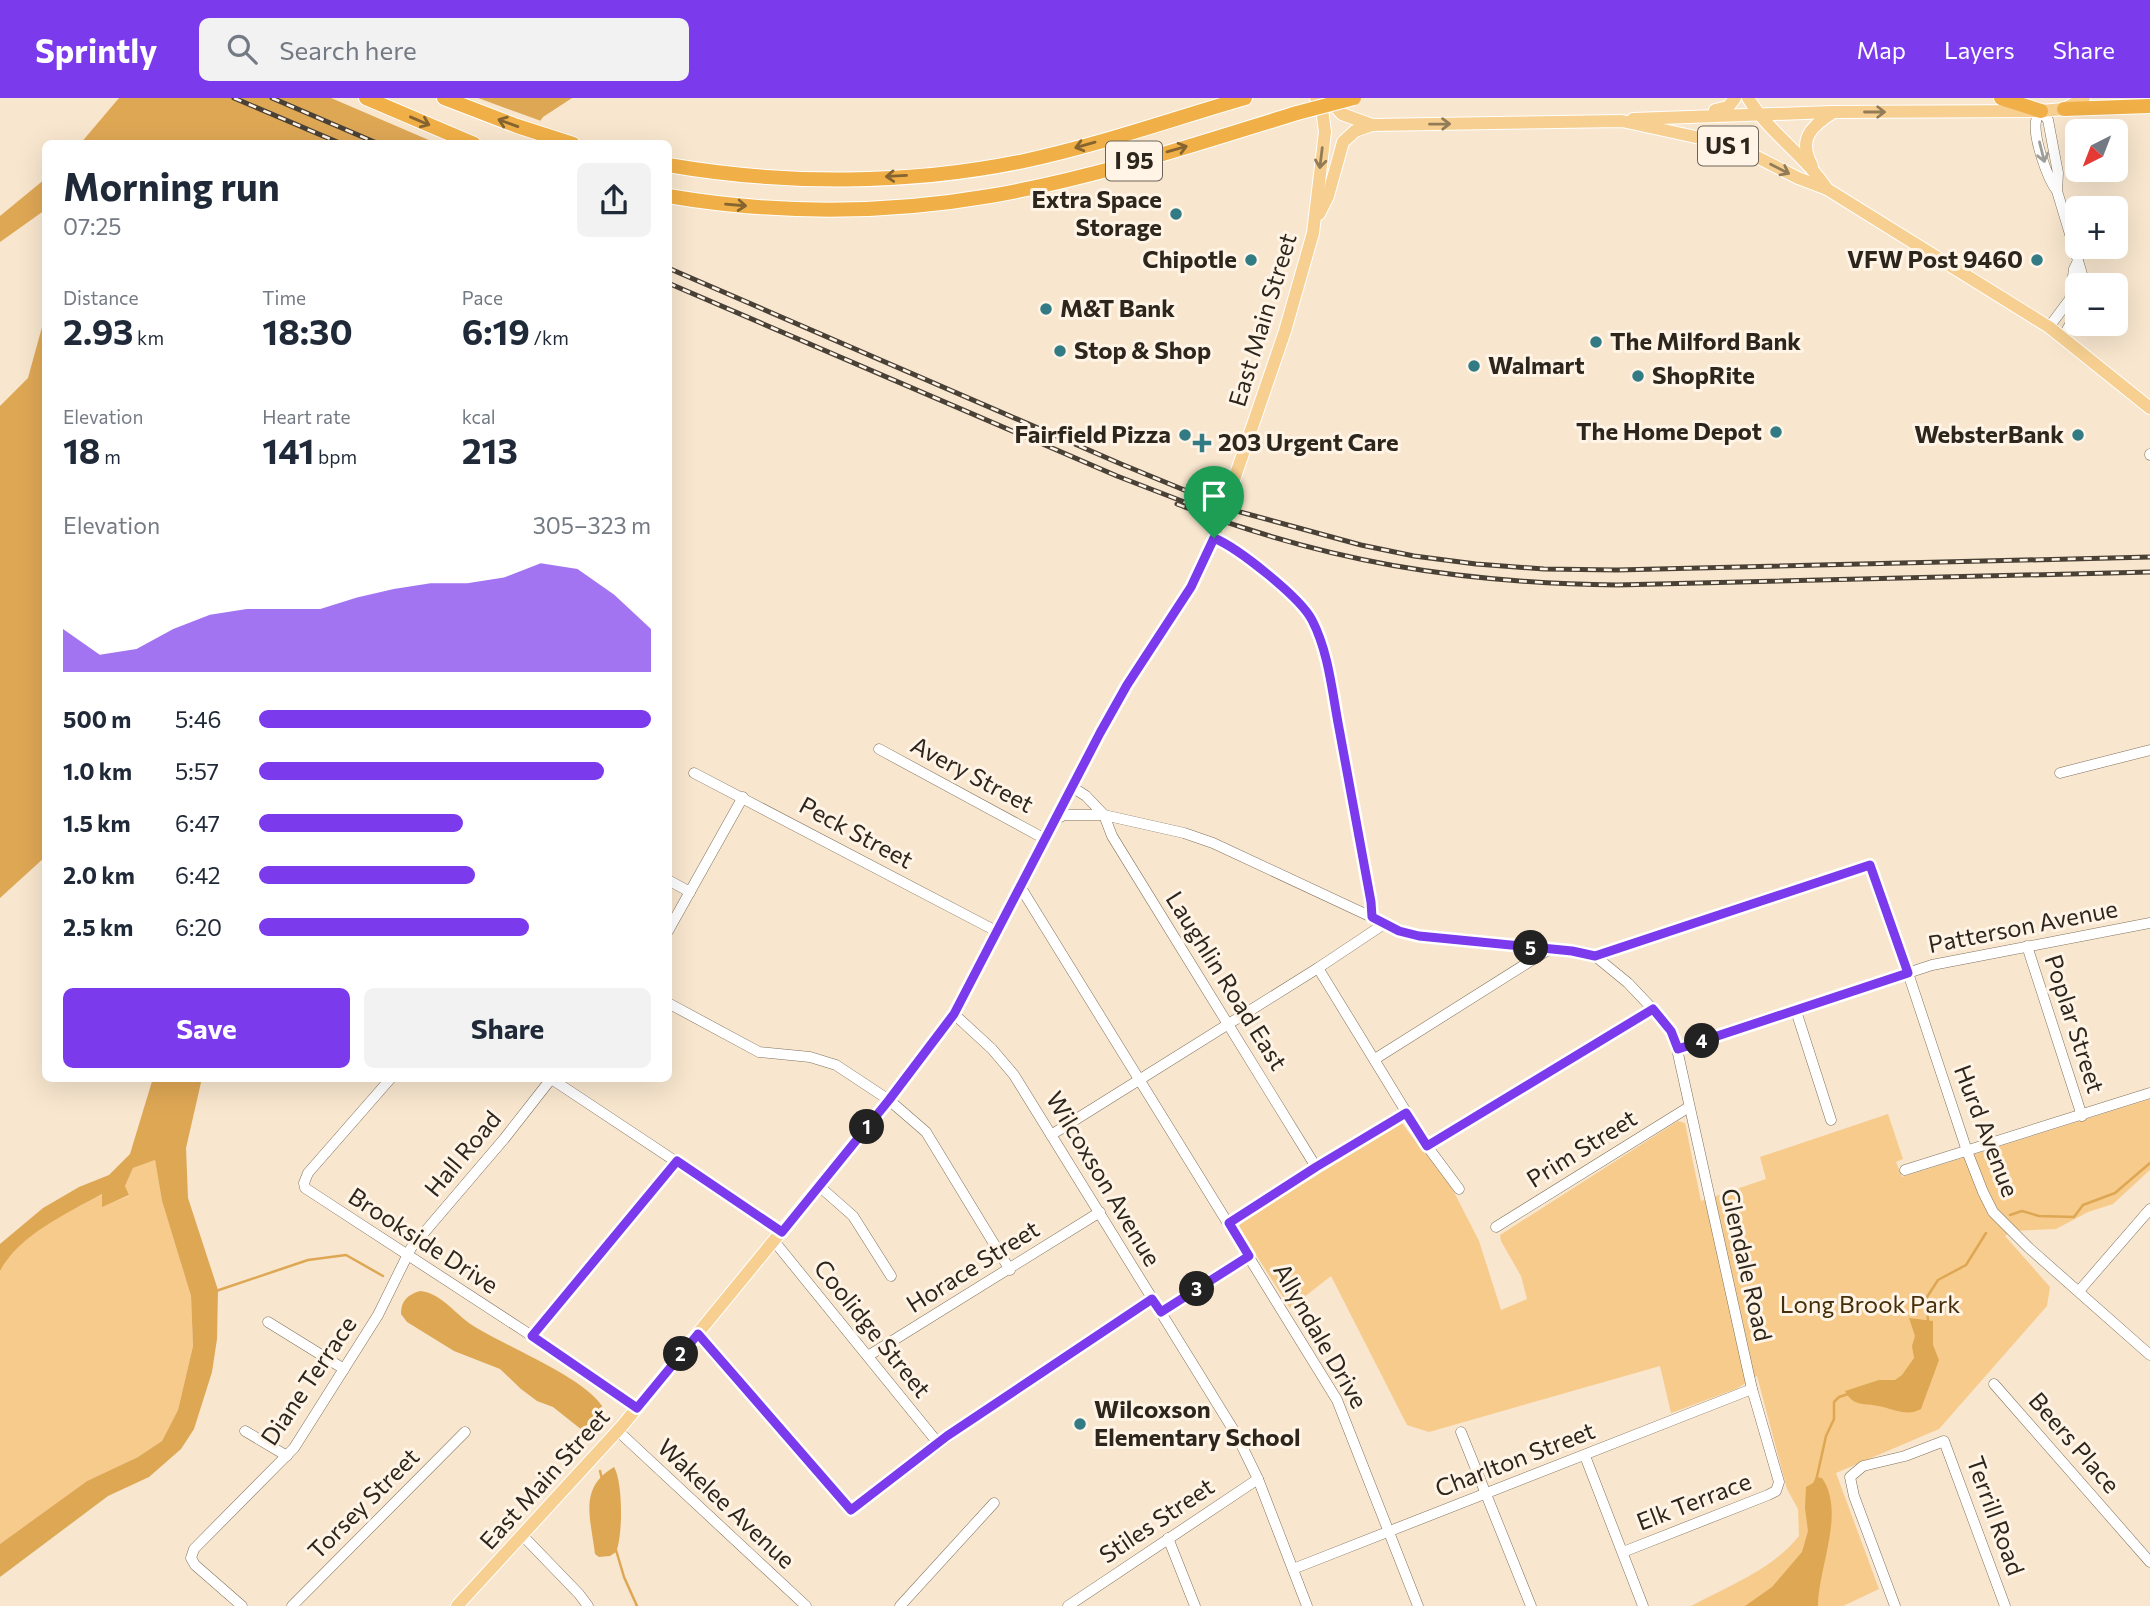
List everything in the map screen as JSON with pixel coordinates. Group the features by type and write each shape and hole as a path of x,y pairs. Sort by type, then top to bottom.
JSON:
{"highway":[{"path":"366,98 465,140"},
{"path":"444,98 561,140"},
{"name":"I 95","path":"672,166 797,178 879,177 964,170 1049,155 1245,98"},
{"name":"I 95","path":"672,196 755,206 823,209 896,207 968,199 1079,177 1354,98"},
{"path":"2001,98 2041,111"},
{"path":"2064,109 2150,106"}],"main road":[{"name":"East Main Street","path":"457,1606 618,1431 889,1100 954,1014 1115,705 1191,587 1214,538 1285,331 1316,220 1325,132 1322,109 1316,98"},
{"name":"US 1","path":"1327,98 1342,114 1372,125 1622,121 1714,141 1755,156 1827,189 2049,327 2150,408"},
{"path":"1646,117 1664,110 1720,110 1731,105 1735,98"},
{"name":"US 1","path":"1748,98 1758,114 1814,170 1827,189"},
{"path":"1622,121 1646,117 1832,112 2041,111 2064,109 2084,98"},
{"path":"1814,170 1806,152 1807,138 1813,125 1832,112"},
{"name":"East Main Street","path":"1316,220 1328,196 1343,142 1355,131 1372,125"}],"street":[{"path":"2041,111 2036,120 2040,144 2049,179 2057,191 2080,273"},
{"path":"2049,327 2070,299 2074,285 2073,273 2078,261"},
{"path":"2063,337 2065,333"},
{"path":"1214,538 1233,549 1296,600 1311,617 1318,633 1329,676 1372,917"},
{"name":"Avery Street","path":"879,749 1045,839"},
{"path":"2060,773 2150,750"},
{"name":"Peck Street","path":"694,773 998,932"},
{"path":"1072,787 1086,796 1104,815"},
{"path":"672,924 743,797"},
{"path":"1055,820 1064,815 1104,815 1184,833 1213,843 1384,924 1419,936 1595,956 1616,971 1653,1009 1671,1031 1678,1049"},
{"name":"Laughlin Road East","path":"1104,815 1112,836 1316,1167"},
{"name":"Hurd Avenue","path":"1595,956 1870,865 1967,1151 1983,1192 1997,1218 2150,1355"},
{"path":"672,882 690,892"},
{"name":"Allyndale Drive","path":"1021,888 1341,1408 1419,1606"},
{"name":"Patterson Avenue","path":"1678,1049 1908,973 1962,958 2150,923"},
{"path":"1051,1135 1384,924"},
{"name":"Poplar Street","path":"2027,946 2082,1116"},
{"path":"1375,1059 1549,950"},
{"path":"1318,968 1427,1146 1459,1189"},
{"path":"672,1005 759,1052 810,1057 836,1065 889,1100 926,1132 1010,1269"},
{"path":"1427,1146 1653,1009"},
{"path":"1796,1010 1831,1120"},
{"name":"Wilcoxson Avenue","path":"954,1014 1008,1067 1236,1434 1258,1479 1307,1606"},
{"name":"Glendale Road","path":"1678,1049 1752,1388 1779,1475 1778,1488"},
{"name":"Brookside Drive","path":"388,1082 308,1173 304,1186 313,1195 532,1336 637,1408"},
{"name":"Hall Road","path":"407,1256 504,1139 547,1082"},
{"name":"Coolidge Street","path":"556,1082 677,1161 778,1236 868,1356 938,1443"},
{"path":"1905,1170 2150,1093"},
{"name":"Prim Street","path":"1496,1227 1689,1107"},
{"path":"1229,1223 1406,1113"},
{"path":"532,1336 677,1161"},
{"path":"818,1186 853,1216 891,1276"},
{"path":"2080,1291 2150,1209"},
{"name":"Horace Street","path":"868,1356 1100,1213"},
{"name":"Diane Terrace","path":"242,1606 195,1565 191,1558 192,1552 287,1456 378,1315 407,1256"},
{"path":"1161,1312 1249,1256"},
{"path":"698,1334 851,1510 938,1443 1152,1299"},
{"path":"268,1322 345,1369"},
{"name":"Beers Place","path":"1994,1384 2150,1562"},
{"name":"Charlton Street","path":"1293,1569 1752,1388"},
{"path":"245,1431 287,1456"},
{"name":"Wakelee Avenue","path":"618,1431 806,1606"},
{"name":"Torsey Street","path":"292,1606 465,1432"},
{"path":"1461,1433 1531,1606"},
{"name":"Terrill Road","path":"1895,1606 1854,1496 1850,1477 1863,1466 1905,1456 1944,1441 2005,1606"},
{"path":"1585,1456 1643,1606"},
{"name":"Stiles Street","path":"1068,1606 1082,1602 1168,1538 1258,1479"},
{"name":"Elk Terrace","path":"1623,1552 1768,1495 1778,1488"},
{"path":"900,1606 994,1503"},
{"path":"523,1536 588,1606"},
{"path":"1168,1538 1195,1606"}],"green space":[{"name":"Long Brook Park","path":"2150,1099 2150,1170 2113,1204 2088,1212 2056,1229 2012,1231 2005,1236 2050,1287 2047,1306 1939,1429 1836,1473 1879,1589 1843,1606 1691,1606 1763,1567 1799,1536 1798,1509 1787,1489 1757,1376 1736,1389 1671,1413 1660,1366 1429,1432 1407,1425 1331,1276 1290,1308 1239,1228 1240,1222 1402,1123 1425,1154 1433,1151 1479,1241 1501,1310 1527,1299 1521,1276 1500,1235 1678,1121 1685,1123 1701,1201 1766,1179 1760,1157 1888,1114 1903,1159 1896,1162 1902,1177"},
{"path":"155,1160 162,1201 191,1296 193,1346 178,1410 162,1441 138,1457 87,1481 0,1544 0,1271 19,1246 45,1225 103,1194 103,1206 129,1196 125,1186 133,1168"}],"shaded area":[{"path":"119,98 572,98 543,117 527,140 83,140"},
{"path":"42,181 42,212 0,242 0,216"},
{"path":"42,327 42,860 0,898 0,406 28,378"},
{"path":"152,1082 201,1082 186,1148 188,1198 218,1290 217,1339 212,1372 194,1429 181,1449 149,1477 108,1496 0,1577 0,1544 87,1481 138,1457 162,1441 178,1410 193,1346 191,1296 162,1201 155,1160 133,1168 125,1186 129,1195 102,1207 102,1194 59,1217 19,1246 0,1271 0,1244 43,1208 79,1187 109,1175 130,1154"},
{"path":"420,1291 434,1295 469,1323 577,1383 602,1406 602,1421 591,1430 582,1430 553,1407 537,1401 500,1369 454,1351 407,1322 401,1314 402,1305 408,1297"},
{"path":"1909,1318 1933,1321 1933,1345 1939,1360 1921,1409 1905,1412 1852,1400 1845,1391 1879,1380 1895,1380 1914,1358 1912,1346 1915,1336"},
{"path":"614,1467 620,1496 618,1544 616,1552 610,1556 599,1557 595,1554 591,1529 591,1495 603,1475"},
{"path":"1816,1477 1822,1478 1832,1507 1818,1606 1745,1606 1772,1587 1802,1552 1808,1531 1806,1487 1813,1483"}],"pier":[{"path":"331,98 478,98 544,122 532,140 429,140"}],"waterway":[{"path":"2010,1215 2022,1211 2039,1216 2074,1217 2083,1205 2115,1193 2150,1163"},
{"path":"1928,1323 1927,1297 1938,1280 1966,1265 1986,1233"},
{"path":"216,1291 308,1260 346,1255 383,1276"},
{"path":"1816,1481 1826,1436 1834,1419 1834,1402 1848,1394"},
{"path":"596,1424 597,1434"},
{"path":"600,1471 602,1479"},
{"path":"616,1550 637,1606"}],"railway":[{"path":"234,98 333,140"},
{"path":"272,98 370,140"},
{"path":"672,270 1233,510 1361,545 1414,556 1544,569 1617,570 2150,557"},
{"path":"672,285 1117,476 1187,503"},
{"path":"1177,504 1286,541 1340,555 1393,566 1502,580 1617,585 2150,572"}],"place":[{"name":"Extra Space Storage","path":"1176,214"},
{"name":"Chipotle","path":"1251,260"},
{"name":"VFW Post 9460","path":"2037,260"},
{"name":"M&T Bank","path":"1046,309"},
{"name":"The Milford Bank","path":"1596,342"},
{"name":"Stop & Shop","path":"1060,351"},
{"name":"Walmart","path":"1474,366"},
{"name":"ShopRite","path":"1638,376"},
{"name":"The Home Depot","path":"1776,432"},
{"name":"Fairfield Pizza","path":"1185,435"},
{"name":"WebsterBank","path":"2078,435"},
{"name":"203 Urgent Care","path":"1202,443"},
{"name":"Wilcoxson Elementary School","path":"1080,1424"}],"route":[{"path":"1214,538 1233,549 1284,589 1305,609 1318,633 1329,676 1372,917 1399,931 1419,936 1572,951 1595,956 1870,865 1908,973 1678,1049 1671,1031 1653,1009 1427,1146 1406,1113 1229,1223 1249,1256 1161,1312 1152,1299 947,1436 851,1510 698,1334 637,1408 532,1336 677,1161 782,1232 889,1100 954,1014 1115,705 1175,614 1214,538"}]}
